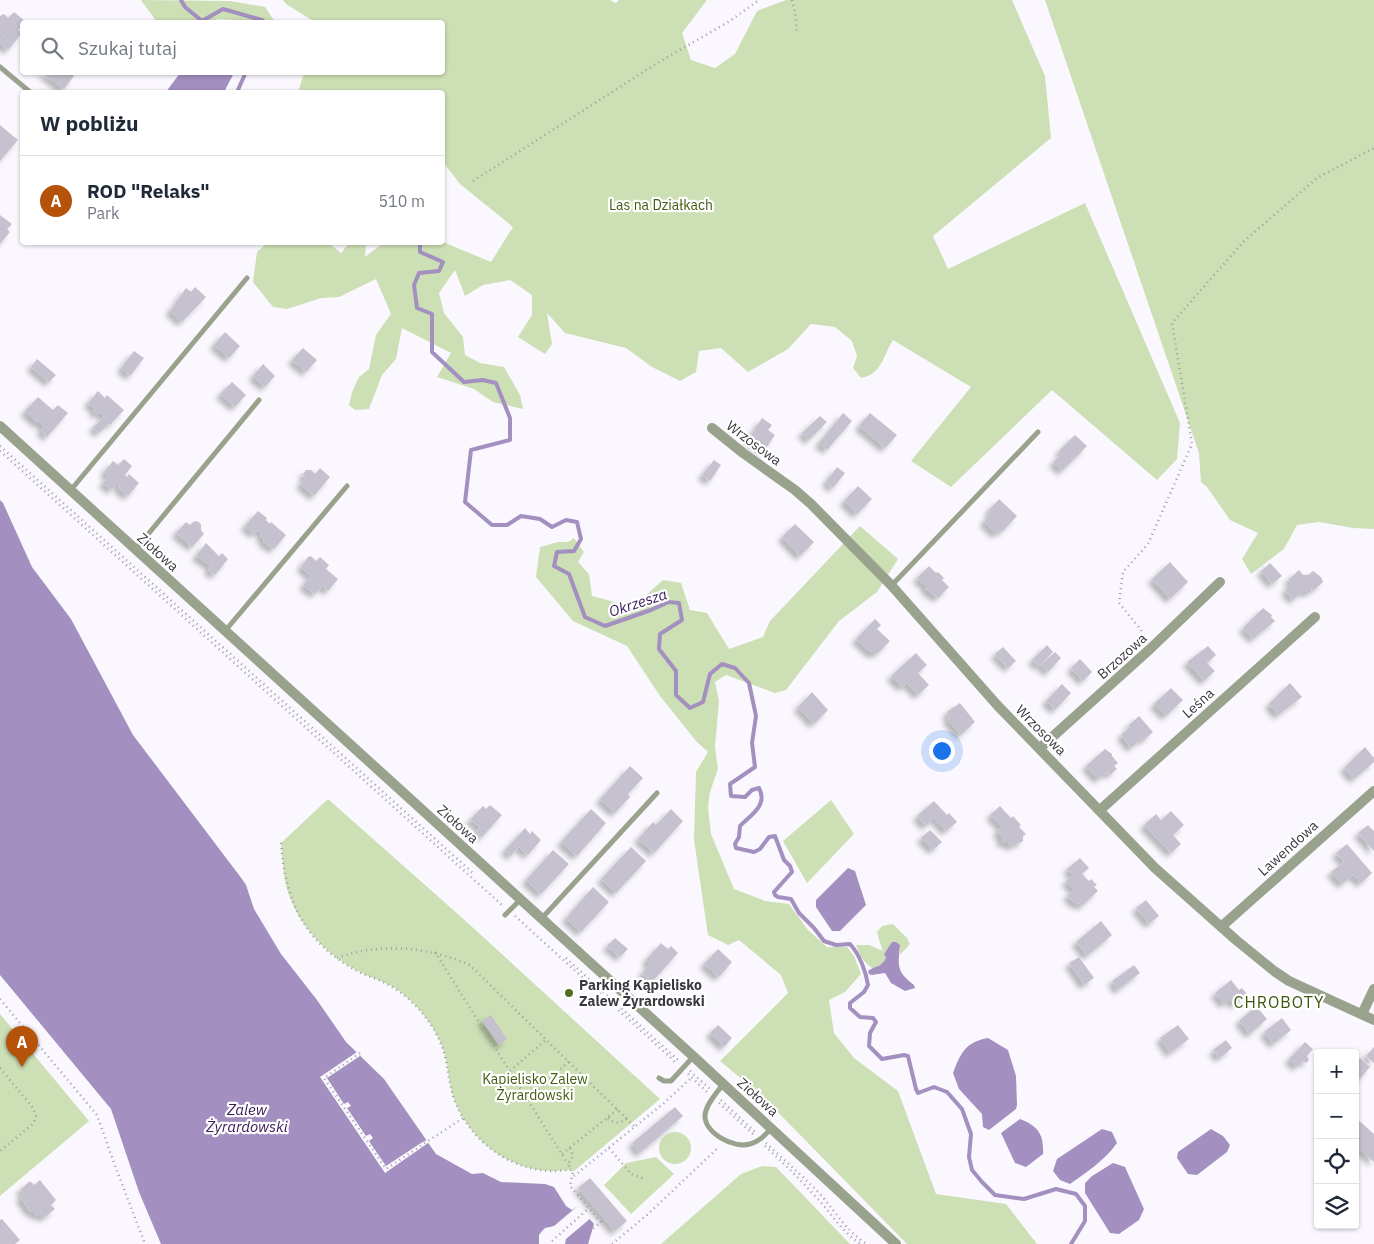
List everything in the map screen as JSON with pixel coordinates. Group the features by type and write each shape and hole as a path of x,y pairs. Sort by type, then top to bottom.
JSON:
{"street":[{"name":"Ziołowa","path":"0,426 521,898 896,1244"},
{"name":"Wrzosowa","path":"712,428 811,504 891,586 998,706 1155,868 1221,927 1288,981 1374,1020"},
{"name":"Brzozowa","path":"1040,748 1150,649 1220,582"},
{"name":"Leśna","path":"1100,810 1315,617"},
{"name":"Lawendowa","path":"1221,927 1374,790"},
{"path":"1362,1014 1374,989"}],"lane":[{"path":"0,66 28,90"},
{"path":"70,491 247,278"},
{"path":"135,550 259,400"},
{"path":"891,586 1038,432"},
{"path":"225,631 347,486"},
{"path":"542,918 657,793"},
{"path":"508,911 521,898"},
{"path":"659,1078 664,1081 671,1081 694,1056"},
{"path":"723,1084 705,1116 706,1122 714,1132 726,1142 736,1145 752,1144 772,1128"}],"path":[{"path":"473,181 659,62 730,21 759,0"},
{"path":"792,0 797,32"},
{"path":"1150,649 1141,630 1119,602 1123,572 1148,544 1192,444 1172,324 1244,241 1317,178 1374,148"},
{"path":"0,446 508,911"},
{"path":"0,451 715,1096 820,1194 838,1219 854,1236 868,1244"},
{"path":"281,843 283,866 289,894 298,914 310,932 336,958 352,968 396,989 412,1002 426,1018 443,1049 453,1096 463,1118 483,1143 507,1159 537,1170 572,1170"},
{"path":"336,958 367,950 416,949 434,952 470,965 635,1127"},
{"path":"434,952 574,1172 570,1186 601,1222 575,1244"},
{"path":"0,999 97,1116 145,1244"},
{"path":"509,1071 547,1039"},
{"path":"360,1053 324,1078 386,1169 463,1118"},
{"path":"528,1100 569,1061"},
{"path":"0,1068 33,1108 36,1116 33,1124 0,1151"},
{"path":"683,1068 691,1078 715,1096"},
{"path":"572,1177 635,1127 691,1078"},
{"path":"562,1154 618,1109"},
{"path":"608,1118 617,1123 627,1118"},
{"path":"760,1139 817,1197 835,1221 852,1239 861,1244"},
{"path":"612,1244 648,1214 719,1147"},
{"path":"568,1164 573,1156 570,1148"},
{"path":"609,1148 631,1174 644,1179"},
{"path":"552,1241 589,1208"}],"green space":[{"path":"141,0 230,1 265,7 274,20 217,19 156,20"},
{"name":"Las na Działkach","path":"283,0 610,0 616,3 619,0 707,0 682,33 691,60 715,68 735,54 757,11 786,0 1012,0 1045,76 1051,138 933,236 948,269 1085,203 1180,423 1177,459 1157,480 1052,390 951,487 911,461 971,387 893,340 878,368 868,376 861,378 853,368 857,356 852,341 835,327 811,324 788,349 748,372 721,348 699,351 696,372 680,381 652,367 626,348 565,333 547,313 552,344 545,354 518,337 532,315 532,295 510,280 483,285 465,296 455,270 439,293 444,313 463,337 465,355 480,363 504,367 520,395 523,409 493,402 474,389 437,377 451,353 402,328 396,359 382,375 369,409 355,410 349,405 352,392 359,377 369,369 376,335 391,314 376,279 339,297 321,298 287,309 273,307 253,282 257,252 265,245 331,245 341,253 347,245 366,245 365,257 380,245 445,245 445,243 491,262 513,227 460,184 445,165 445,90 299,89 303,75 445,75 445,20 312,20 286,4"},
{"path":"1045,0 1374,0 1374,529 1353,528 1319,522 1297,525 1284,549 1251,574 1242,559 1258,533 1230,520 1207,487 1201,482 1199,453"},
{"path":"860,526 898,559 877,592 839,621 786,690 775,693 726,675 715,682 719,701 715,747 718,769 710,792 708,807 711,834 734,889 765,901 789,904 808,930 827,947 847,947 854,956 861,974 845,992 829,1000 834,1033 854,1058 898,1091 936,1194 1006,1204 1037,1244 907,1244 762,1096 720,1061 788,993 781,975 739,940 728,945 708,935 694,840 696,772 708,752 696,741 660,696 627,646 573,621 536,577 540,547 558,542 568,542 574,538 584,552 578,562 589,574 592,596 633,607 663,580 681,583 690,610 707,613 729,649 763,637 770,621"},
{"name":"Kapielisko Zalew Żyrardowski","path":"328,799 469,924 660,1099 573,1172 572,1170 536,1170 505,1158 491,1149 468,1125 459,1111 452,1093 446,1060 440,1041 422,1013 407,997 395,989 353,968 330,952 310,932 295,908 286,883 281,843"},
{"path":"831,800 854,834 807,883 783,841"},
{"path":"893,924 907,938 910,944 900,955 900,945 892,942 884,954 886,958 884,962 874,969 863,959 856,945 869,945 883,951 877,932 882,926"},
{"path":"0,1014 89,1121 0,1196"},
{"path":"675,1132 686,1137 691,1148 686,1159 675,1164 664,1159 659,1148 664,1137"},
{"path":"656,1157 674,1174 631,1214 604,1185 626,1163"},
{"path":"762,1166 776,1167 850,1244 661,1244 741,1174"}],"water":[{"path":"179,75 233,75 225,90 167,90"},
{"name":"Zalew Żyrardowski","path":"0,500 32,567 71,619 133,735 242,879 254,909 281,954 317,1000 346,1042 384,1079 436,1154 472,1174 483,1173 501,1182 545,1184 554,1187 566,1206 572,1210 578,1206 594,1224 588,1244 161,1244 139,1192 111,1109 0,975"},
{"path":"848,868 855,871 866,905 840,931 832,931 816,907 816,900"},
{"path":"892,942 900,945 899,968 915,988 905,991 891,983 885,973 869,974 868,971 870,969 884,961 886,958 884,954"},
{"path":"988,1038 1008,1050 1016,1076 1017,1105 1016,1109 989,1130 983,1127 982,1114 959,1089 953,1073 959,1059 969,1045"},
{"path":"1020,1119 1039,1132 1043,1147 1043,1154 1026,1167 1015,1163 1001,1133"},
{"path":"1102,1129 1112,1132 1117,1143 1107,1155 1070,1184 1060,1180 1053,1171 1057,1159"},
{"path":"1211,1129 1223,1136 1230,1145 1227,1152 1197,1175 1188,1174 1177,1158 1178,1152"},
{"path":"1113,1163 1125,1167 1144,1209 1139,1220 1119,1234 1110,1233 1085,1193 1085,1183 1092,1176"}],"pier":[{"path":"357,1052 360,1056 327,1078 344,1104 348,1102 351,1106 347,1108 366,1136 370,1134 373,1138 369,1141 386,1166 421,1143 429,1139 431,1141 385,1173 320,1077"},
{"path":"580,1204 592,1217 566,1239 565,1244 539,1244 539,1235 545,1228 554,1226"}],"building":[{"path":"14,12 24,20 20,20 18,30 20,35 8,50 0,43 3,36 0,34 0,16 4,14 8,18"},
{"path":"45,75 73,75 64,89"},
{"path":"0,125 18,140 0,161"},
{"path":"0,215 12,224 7,229 10,232 0,244"},
{"path":"195,287 206,297 182,322 170,311 186,288 191,292"},
{"path":"225,332 240,346 229,358 214,345"},
{"path":"303,348 317,360 306,372 292,360"},
{"path":"134,351 144,358 130,376 121,368"},
{"path":"37,359 56,375 49,382 31,367"},
{"path":"263,364 275,376 265,387 253,376"},
{"path":"232,382 246,395 235,407 220,394"},
{"path":"98,391 105,398 107,395 124,410 110,425 108,424 99,433 93,428 104,416 100,412 97,414 93,411 95,409 88,403"},
{"path":"38,397 53,410 58,405 68,413 47,437 41,430 44,427 25,411"},
{"path":"843,413 852,421 827,450 819,443"},
{"path":"870,413 897,435 885,448 859,426"},
{"path":"820,416 827,422 809,440 802,433"},
{"path":"762,418 772,425 768,430 775,435 764,451 748,440"},
{"path":"1075,435 1087,446 1062,471 1053,462 1062,454 1059,451"},
{"path":"124,459 132,466 125,475 127,477 129,474 139,483 128,496 118,488 120,485 117,483 112,490 103,483 109,476 104,472 113,461 118,465"},
{"path":"714,460 721,465 710,481 702,475"},
{"path":"837,467 845,473 833,488 826,482"},
{"path":"320,468 330,477 314,496 300,484 305,479 303,474 306,470 311,470 315,474"},
{"path":"858,486 872,499 857,514 844,501"},
{"path":"999,499 1017,516 1002,532 1000,530 996,534 984,522 991,512 989,510"},
{"path":"258,511 267,518 266,520 270,524 271,522 286,535 274,549 263,542 264,540 260,536 262,533 257,530 254,534 245,526"},
{"path":"197,521 201,524 201,530 204,534 192,547 176,533 186,522 190,525"},
{"path":"795,524 814,542 800,556 782,537"},
{"path":"206,543 219,556 222,553 228,559 215,575 208,570 211,566 196,556"},
{"path":"311,556 316,561 320,557 329,565 326,569 338,579 328,591 322,586 315,594 303,585 311,576 301,567 308,557"},
{"path":"1170,562 1188,582 1170,599 1152,579"},
{"path":"1270,563 1282,576 1272,584 1261,571"},
{"path":"929,566 944,578 942,580 949,587 938,598 925,589 927,587 917,578"},
{"path":"1299,570 1303,575 1308,575 1313,571 1321,577 1323,582 1314,590 1312,588 1311,592 1302,592 1293,600 1285,590 1292,584 1288,580"},
{"path":"1263,608 1272,615 1271,617 1275,621 1253,639 1243,628"},
{"path":"875,619 881,625 877,629 890,641 878,653 871,653 856,639"},
{"path":"1047,645 1053,652 1039,666 1032,660"},
{"path":"1208,646 1216,655 1207,663 1215,671 1204,681 1187,662"},
{"path":"1003,647 1016,661 1008,668 995,654"},
{"path":"1055,652 1061,658 1048,672 1041,665"},
{"path":"916,653 927,665 918,673 929,685 918,695 907,683 902,687 891,676"},
{"path":"1080,659 1092,672 1083,681 1071,668"},
{"path":"1290,683 1302,697 1278,715 1269,704"},
{"path":"1062,684 1071,693 1055,710 1046,701"},
{"path":"1171,688 1183,700 1166,716 1154,704"},
{"path":"812,692 828,710 814,724 798,707"},
{"path":"960,703 975,722 961,735 947,719 950,717 947,714 948,711"},
{"path":"1139,716 1153,732 1131,748 1121,735"},
{"path":"1365,747 1374,758 1374,762 1354,779 1344,768"},
{"path":"1105,749 1112,754 1118,763 1114,766 1117,769 1110,775 1108,772 1098,779 1086,766"},
{"path":"630,766 643,778 628,794 630,797 615,813 600,799"},
{"path":"934,801 947,815 949,813 957,822 946,831 934,818 926,826 917,816"},
{"path":"490,805 502,815 482,837 476,832 480,827 470,820 483,806 486,809"},
{"path":"1000,806 1011,818 1013,816 1021,825 1019,827 1026,834 1023,836 1023,841 1016,843 1012,847 1008,843 1003,843 997,831 1002,827 990,815"},
{"path":"591,809 606,823 577,856 561,842"},
{"path":"671,809 683,821 654,853 638,839 653,822 656,825"},
{"path":"1171,811 1184,825 1173,835 1181,844 1171,853 1144,825 1156,814 1161,820"},
{"path":"1368,825 1374,831 1374,851 1358,833"},
{"path":"525,828 530,834 532,831 541,840 528,855 519,847 511,856 505,850"},
{"path":"930,830 942,842 933,850 921,838"},
{"path":"1347,844 1372,873 1361,883 1353,875 1342,884 1331,872 1344,862 1336,853"},
{"path":"631,847 646,861 616,893 601,879"},
{"path":"553,850 569,864 541,894 526,880"},
{"path":"1080,858 1089,868 1082,874 1089,881 1091,879 1097,885 1094,887 1098,891 1082,906 1079,903 1077,905 1067,896 1074,890 1066,881 1073,875 1067,869"},
{"path":"593,887 609,902 581,932 566,918"},
{"path":"1146,900 1159,916 1149,924 1136,908"},
{"path":"1101,921 1112,935 1087,956 1076,942"},
{"path":"615,938 628,949 620,957 607,946"},
{"path":"661,943 668,949 671,946 678,953 652,982 642,973 650,964 646,960"},
{"path":"718,949 732,962 719,977 704,964"},
{"path":"1079,957 1094,978 1084,985 1069,963"},
{"path":"1134,965 1140,973 1118,990 1112,981"},
{"path":"1231,980 1239,990 1242,988 1247,994 1234,1005 1230,999 1224,1004 1215,993"},
{"path":"1256,1006 1267,1019 1250,1034 1239,1021"},
{"path":"491,1015 507,1039 499,1045 482,1021"},
{"path":"1282,1018 1291,1030 1273,1044 1264,1032"},
{"path":"718,1025 732,1038 724,1047 710,1033"},
{"path":"1178,1025 1189,1039 1170,1053 1160,1038"},
{"path":"1226,1040 1232,1048 1220,1058 1213,1050"},
{"path":"1305,1042 1313,1049 1307,1056 1309,1060 1306,1063 1303,1061 1297,1067 1289,1059"},
{"path":"1374,1047 1374,1063 1366,1056"},
{"path":"1359,1059 1370,1067 1359,1079"},
{"path":"675,1107 683,1116 640,1153 632,1143"},
{"path":"1359,1121 1374,1134 1374,1162 1359,1149"},
{"path":"590,1178 627,1221 615,1231 578,1188"},
{"path":"40,1180 56,1200 51,1205 55,1209 44,1218 40,1214 37,1216 32,1211 30,1212 20,1197 24,1194 20,1190 30,1181 34,1185"},
{"path":"2,1219 20,1240 15,1244 0,1244 0,1220"}],"waterway":[{"name":"Okrzesza","path":"181,0 185,7 201,20"},
{"name":"Okrzesza","path":"204,20 223,9 262,20"},
{"name":"Okrzesza","path":"238,90 245,75"},
{"name":"Okrzesza","path":"420,245 420,252 443,262 439,271 419,273 414,285 417,308 432,314 432,352 464,382 483,380 496,383 510,418 510,440 471,450 465,502 492,525 507,525 521,516 540,519 552,527 566,520 577,522 581,539 574,551 557,552 554,566 569,574 585,617 605,626 669,602 679,603 682,620 660,634 659,649 676,671 676,695 690,708 703,702 710,674 722,664 735,668 749,683 756,716 752,743 755,767 730,784 731,796 745,797 752,790 759,788 762,799 754,813 740,826 739,837 735,844 736,848 754,852 760,849 769,837 775,836 784,860 790,866 792,872 774,892 775,895 791,899 799,913 824,941 836,945 850,944 862,964 868,985 864,992 850,1003 850,1008 860,1017 873,1018 876,1022 870,1033 869,1046 882,1059 908,1056 918,1093 934,1087 947,1092 962,1109 971,1134 969,1157 972,1170 995,1195 1024,1199 1056,1189 1076,1194 1085,1206 1085,1221 1071,1244"}],"place":[{"name":"Parking Kąpielisko Zalew Żyrardowski","path":"569,993"},
{"name":"ROD \"Relaks\"","path":"22,1067"}],"district":[{"name":"CHROBOTY","path":"1279,1002"}]}
